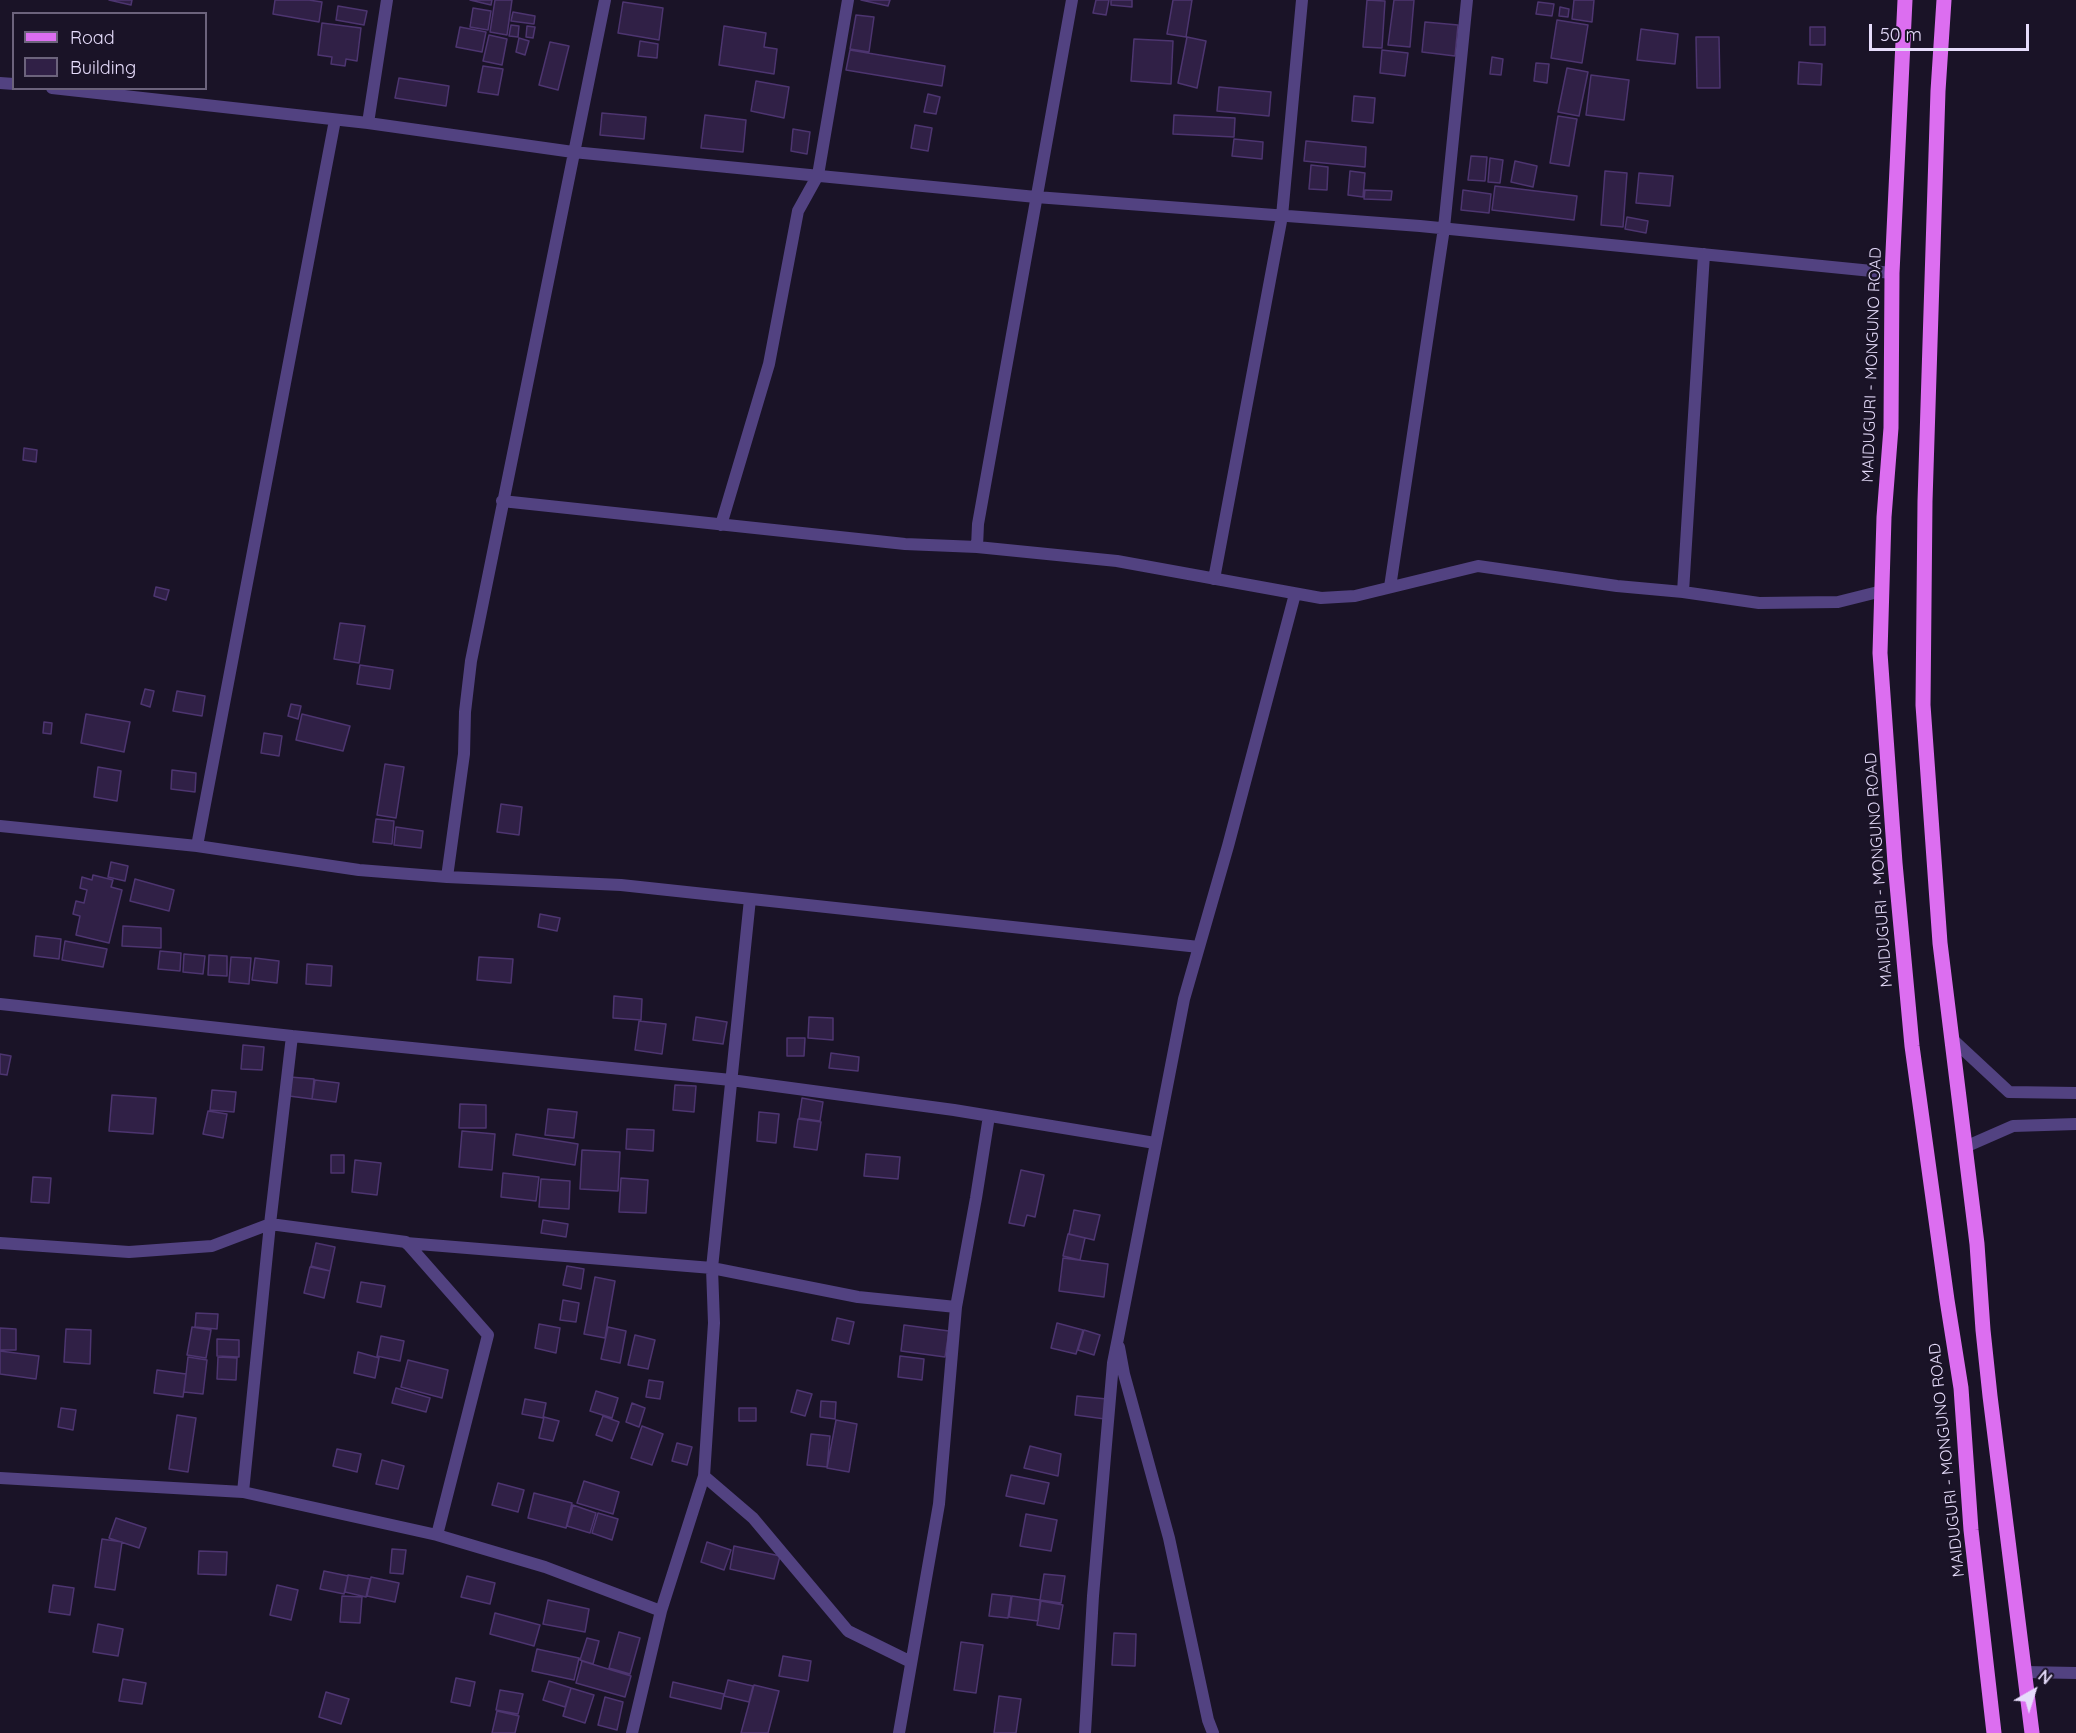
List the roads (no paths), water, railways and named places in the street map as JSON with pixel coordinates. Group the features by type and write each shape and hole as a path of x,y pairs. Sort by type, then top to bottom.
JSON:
{"main road":[{"name":"MAIDUGURI - MONGUNO ROAD","path":"1905,0 1892,273 1891,428 1884,517 1881,653 1895,863 1910,1023 1945,1288 1961,1388 1971,1530 1994,1733"},
{"path":"1944,0 1938,91 1925,501 1923,694 1940,943 1977,1245 1990,1396 2032,1733"}],"street":[{"path":"368,123 387,0"},
{"path":"447,877 464,754 465,712 471,661 605,0"},
{"path":"721,525 769,364 798,211 818,175 848,0"},
{"path":"977,547 978,524 1072,0"},
{"path":"1214,579 1282,216 1302,0"},
{"path":"1390,587 1444,228 1467,0"},
{"path":"70,90 368,123 573,152 1036,197 1444,228 1892,273"},
{"path":"197,846 335,120"},
{"path":"1683,592 1704,254"},
{"path":"502,501 905,544 977,547 1117,561 1321,598 1355,596 1478,566 1760,603 1838,602 1882,591"},
{"path":"1085,1733 1094,1584 1113,1363 1184,999 1228,846 1295,594"},
{"path":"0,826 197,846 359,870 447,877 621,885 1199,947"},
{"path":"632,1733 661,1611 704,1476 714,1323 712,1268 750,899"},
{"path":"0,1004 731,1080 881,1099 1155,1143"},
{"path":"243,1492 292,1036"},
{"path":"1952,1039 2009,1092 2076,1093"},
{"path":"898,1733 939,1504 956,1307 989,1116"},
{"path":"1965,1148 2013,1126 2076,1124"},
{"path":"0,1243 129,1252 212,1246 270,1224 406,1242 712,1268 858,1297 956,1307"},
{"path":"406,1242 488,1335 437,1535"},
{"path":"1118,1338 1125,1374 1169,1538 1208,1720 1213,1733"},
{"path":"704,1476 753,1518 848,1631 911,1662"},
{"path":"0,1478 243,1492 437,1535 545,1568 661,1611"},
{"path":"2025,1672 2076,1673"}]}
